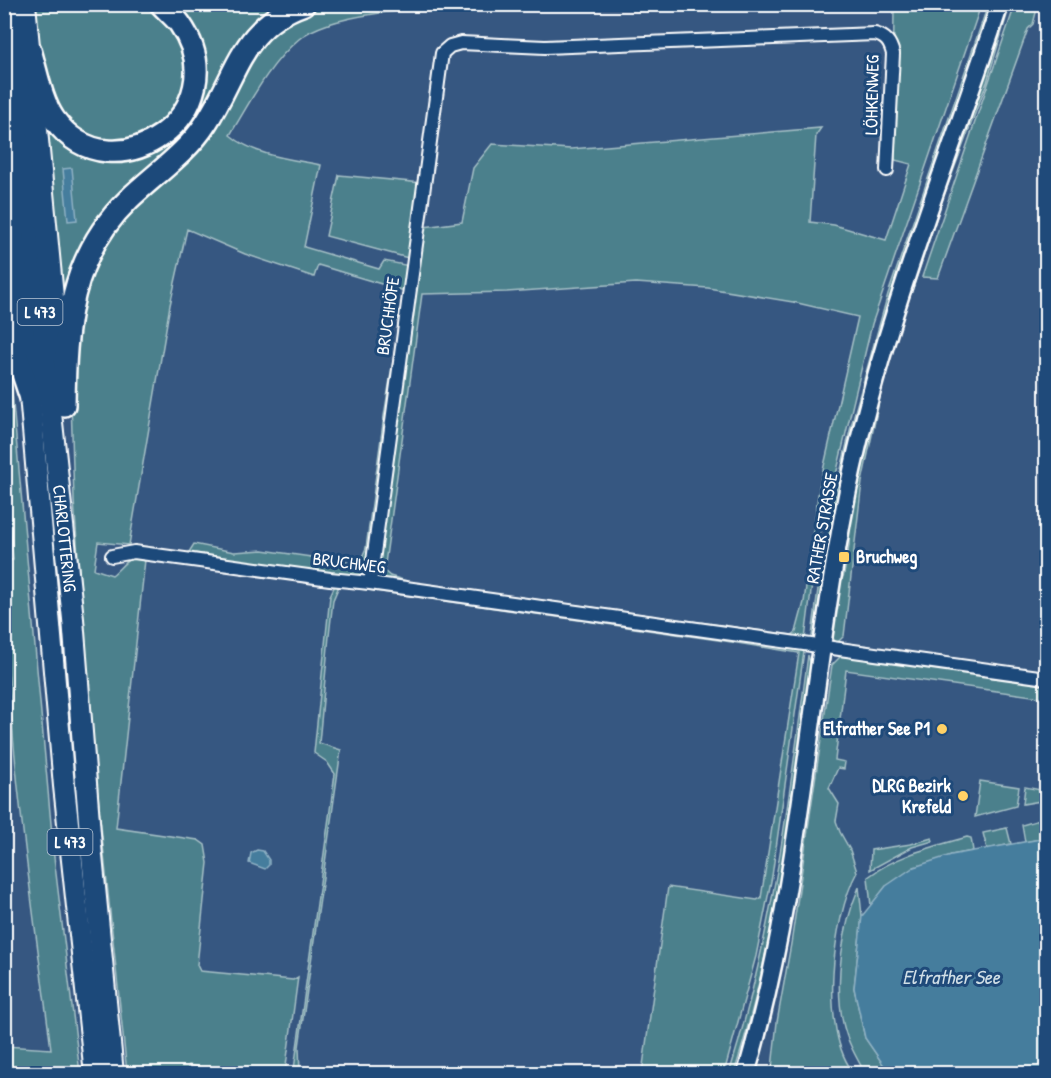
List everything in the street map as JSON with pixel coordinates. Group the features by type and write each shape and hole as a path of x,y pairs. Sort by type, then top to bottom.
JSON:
{"highway":[{"name":"CHARLOTTERING","path":"10,4 72,619 113,1074"},
{"path":"25,4 64,405"},
{"path":"30,50 45,100 54,119 70,135 81,143 102,149 128,150 148,144 168,132 184,114 193,94 196,68 191,43 180,23 161,4"},
{"path":"72,619 64,405 65,347 68,316 75,285 89,254 108,224 127,201 188,146 206,124 239,59 256,36 273,19 304,4"},
{"name":"CHARLOTTERING","path":"4,146 30,395 64,786 95,1074"},
{"path":"4,257 14,347 30,395"}],"main road":[{"name":"RATHER STRASSE","path":"746,1074 776,949 793,853 822,648 849,489 881,358 910,266 1000,4"}],"street":[{"name":"LÖHKENWEG","path":"442,53 450,46 461,43 545,47 875,34 884,37 890,44 892,54 887,170"},
{"name":"BRUCHHÖFE","path":"370,583 442,53"},
{"name":"BRUCHWEG","path":"112,556 134,552 1047,678"}],"green space":[{"path":"31,5 142,5 175,34 186,66 181,97 163,122 136,139 105,141 74,126 46,90"},
{"path":"165,5 287,5 208,109 149,177 63,309 45,119 128,153 196,90"},
{"path":"325,5 482,5 386,12 360,16 315,29 299,39 278,60 230,135 250,148 262,152 321,165 304,247 379,269 384,261 410,266 408,292 318,265 314,277 245,254 187,229 170,305 129,545 98,542 94,569 112,575 135,557 145,560 116,828 198,840 205,845 208,863 197,965 200,971 293,980 298,977 285,1073 230,1073 189,1065 186,1073 127,1073 100,817 74,501 71,400 78,314 93,267 110,237 262,45 287,22"},
{"path":"894,5 981,5 872,324 829,504 818,536 805,639 379,580 373,572 424,227 462,222 473,168 492,144 571,149 821,128 816,135 810,222 834,225 886,240 911,164 895,160","holes":["636,283 708,288 793,302 858,317 819,488 804,602 796,632 792,635 410,582 390,576 384,571 422,294 507,292"]},
{"path":"988,5 992,5 884,319 867,378 833,525 828,538 825,538 851,426 888,294"},
{"path":"1005,5 1010,5 987,82 943,198 911,294 908,295"},
{"path":"1015,5 1038,5 1033,24 1028,29 938,278 922,277"},
{"path":"339,175 422,183 412,259 326,236"},
{"path":"5,315 54,857 80,1073 5,1066 5,1046 51,1049 20,805 5,621 4,560 13,560 4,449"},
{"path":"400,317 369,562 363,572 353,578 189,552 194,544 234,552 263,550 359,564 366,548"},
{"path":"879,387 882,388 862,482 844,636 837,643 830,635 835,597 844,574 849,546 850,510"},
{"path":"822,558 824,558 821,610 812,636"},
{"path":"340,583 804,651 772,876 756,956 724,1073 642,1073 668,887 757,900 761,898 799,653 339,586 333,600 319,743 341,750 299,1047 300,1073 296,1073 294,1069 335,774 327,762 314,753 330,596 335,585"},
{"path":"808,655 811,666 782,872 749,1024 734,1073 729,1074 757,971 778,866"},
{"path":"841,656 1046,684 1046,698 846,670 835,760 845,762 844,769 838,768 829,788 839,804 836,821 850,850 857,872 841,917 833,974 833,1004 836,1031 843,1054 854,1073 782,1073 772,1068 777,1022 791,944 832,665"},
{"path":"980,781 1019,787 1016,806 975,817"},
{"path":"1025,787 1046,791 1046,800 1023,804"},
{"path":"1046,818 1046,838 1025,842 1022,825"},
{"path":"1007,828 1011,844 987,849 983,833"},
{"path":"967,837 971,838 973,851 951,855 886,886 871,906 868,877 879,869 903,857"},
{"path":"932,838 933,841 912,847 870,870 871,850 911,844"},
{"path":"859,887 862,916 854,988 865,1038 887,1070 895,1073 865,1073 849,1043 843,1023 839,989 842,954 848,918"}],"water":[{"path":"72,168 77,220 68,221 63,169"},
{"name":"Elfrather See","path":"1046,838 1046,1073 895,1074 887,1070 865,1038 854,988 862,916 886,886 914,867 951,855"},
{"path":"257,850 263,851 269,860 269,865 265,869 249,863 251,853"}],"place":[{"name":"Bruchweg","path":"844,557"},
{"name":"Elfrather See P1","path":"942,729"},
{"name":"DLRG Bezirk Krefeld","path":"963,796"}]}
